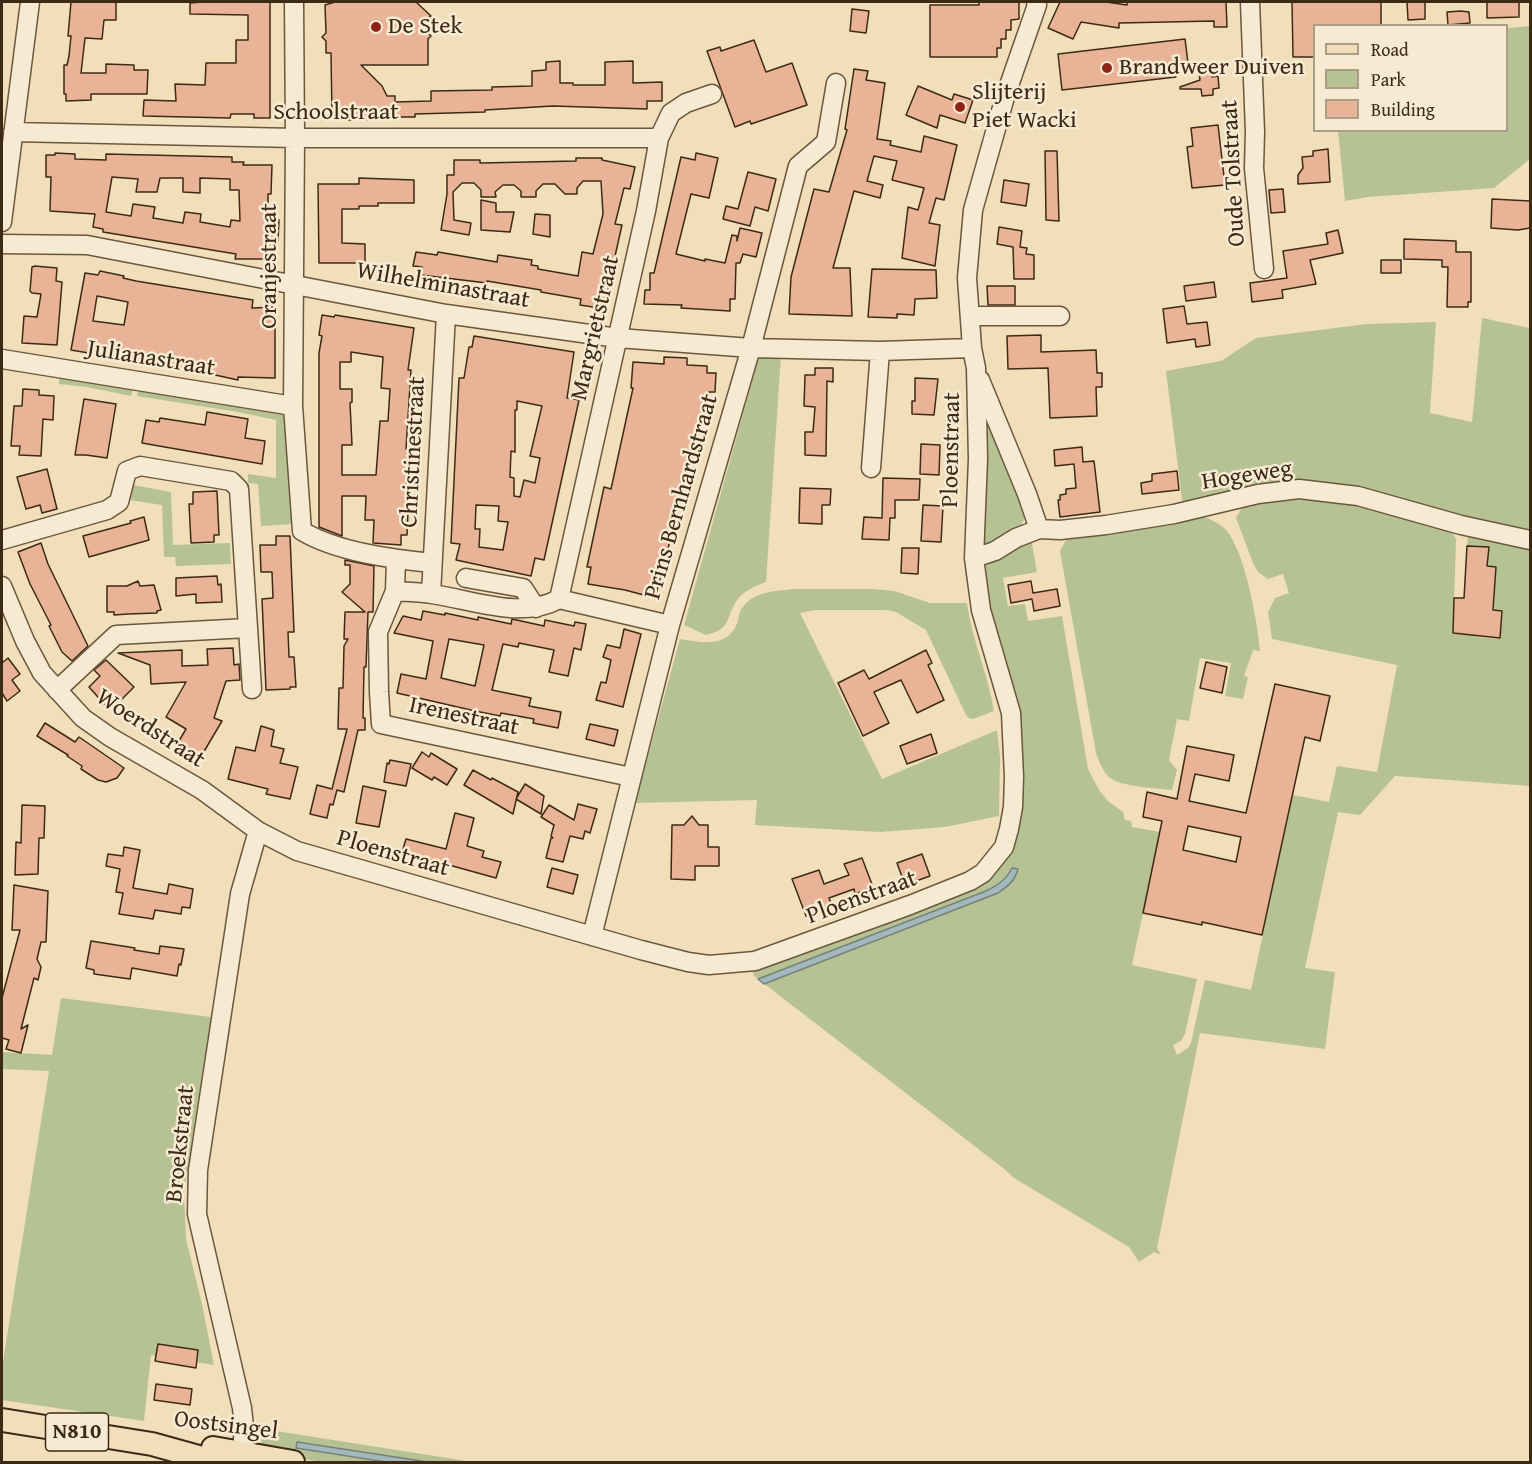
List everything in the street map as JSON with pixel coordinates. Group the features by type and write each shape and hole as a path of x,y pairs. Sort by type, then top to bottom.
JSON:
{"main road":[{"name":"Oostsingel","path":"2,1420 152,1444 206,1459 293,1462"}],"street":[{"path":"2,222 30,2"},
{"name":"Oranjestraat","path":"294,2 293,406 302,531 318,541 396,559"},
{"name":"Ploenstraat","path":"258,831 297,851 592,936 688,962 709,965 755,962 942,893 983,873 1004,847 1011,818 1014,777 1011,713 981,610 974,558 978,459 976,368 972,348 967,278 973,210 1005,97 1037,5 1036,2"},
{"name":"Oude Tolstraat","path":"1250,2 1255,132 1254,168 1264,269"},
{"name":"Prins Bernhardstraat","path":"592,936 670,625 751,348 798,166 826,142 836,83"},
{"name":"Margrietstraat","path":"559,599 646,211 659,138 671,113 686,103 712,94"},
{"name":"Schoolstraat","path":"12,132 295,138 659,138"},
{"name":"Wilhelminastraat","path":"2,244 87,245 446,314 618,338 751,348 880,351 972,348"},
{"name":"Christinestraat","path":"431,594 446,314"},
{"path":"971,316 1060,316"},
{"path":"871,468 880,351"},
{"name":"Julianastraat","path":"2,359 293,406"},
{"name":"Ploenstraat","path":"976,368 1028,494 1039,529"},
{"path":"2,540 107,510 119,502 127,471 140,466 231,481 238,489 241,499 252,689"},
{"name":"Hogeweg","path":"974,558 995,551 1016,538 1039,529 1060,530 1106,525 1174,514 1258,494 1299,489 1358,496 1461,525 1530,540"},
{"path":"396,559 432,563"},
{"name":"Irenestraat","path":"396,559 395,591 378,632 381,724 631,777"},
{"path":"466,578 523,588 536,608"},
{"name":"Woerdstraat","path":"2,586 38,665 83,718 101,731 202,790 258,831"},
{"path":"395,591 431,594 523,609 546,606 559,599 670,625"},
{"path":"57,690 116,634 248,628"},
{"name":"Broekstraat","path":"238,1459 244,1427 242,1408 197,1214 198,1170 240,894 258,831"}],"green space":[{"path":"1530,26 1530,159 1494,188 1368,197 1345,201 1338,132 1508,132 1508,28"},
{"path":"1482,318 1530,328 1530,532 1356,492 1183,507 1166,371 1221,361 1256,338 1367,324 1436,322 1430,413 1472,422"},
{"path":"781,355 766,582 743,594 733,606 724,626 706,635 684,625 757,364 760,357"},
{"path":"59,376 133,388 131,396 59,384"},
{"path":"139,389 290,413 296,524 261,526 258,484 248,483 248,474 276,478 276,420 137,396"},
{"path":"983,409 1026,510 1018,529 987,548 982,546"},
{"path":"133,485 171,492 173,545 230,543 231,564 176,566 175,557 164,557 162,505 130,500"},
{"path":"1301,495 1380,508 1450,529 1456,539 1453,632 1500,639 1502,611 1494,610 1496,567 1487,566 1488,547 1467,546 1468,535 1530,544 1530,786 1395,776 1360,815 1338,812 1305,968 1335,972 1325,1049 1200,1033 1157,1248 1161,1255 1154,1252 1139,1262 1129,1247 1014,1178 754,976 751,968 985,877 1018,807 991,638 984,563 1031,538 1037,572 1003,578 1008,606 1025,604 1028,621 1062,616 1088,769 1099,790 1108,801 1123,812 1125,820 1131,821 1132,827 1160,832 1132,965 1197,979 1185,1034 1181,1041 1173,1045 1177,1055 1188,1048 1205,980 1251,990 1293,795 1329,802 1337,766 1377,772 1397,665 1272,639 1268,612 1275,598 1289,593 1283,574 1268,579 1258,572 1236,518 1245,502"},
{"path":"1199,515 1224,528 1238,551 1249,586 1260,651 1253,650 1244,676 1248,677 1243,699 1225,696 1231,663 1200,658 1189,721 1177,719 1169,760 1177,770 1172,790 1140,787 1115,781 1108,776 1096,753 1060,551 1066,540 1083,537 1092,532"},
{"path":"794,589 874,589 894,591 930,603 967,603 994,711 973,719 966,715 926,630 896,612 887,610 815,610 800,613 882,779 997,730 1000,757 999,816 945,827 880,832 755,825 757,800 635,803 680,639 710,642 724,639 735,628 741,609 753,598 766,593"},
{"path":"61,998 211,1017 184,1193 186,1239 214,1365 151,1355 144,1421 2,1400 2,1368 49,1071 2,1069 2,1052 52,1055"},
{"path":"263,1429 473,1462 322,1462 260,1452"}],"water":[{"path":"1012,868 1018,869 1015,877 998,893 764,984 758,979 986,891 1001,882"},
{"path":"297,1442 428,1462 386,1462 296,1448"}],"building":[{"path":"71,2 116,2 116,20 104,20 102,39 85,38 81,73 106,73 106,64 134,65 134,70 148,70 147,94 91,94 91,100 66,101 64,65 67,65 69,56"},
{"path":"270,2 270,118 254,118 254,114 231,114 230,118 143,116 144,100 176,101 175,84 205,85 206,63 236,63 236,40 248,40 248,15 190,14 190,3"},
{"path":"335,2 416,2 431,16 427,19 428,33 431,36 428,39 428,65 361,65 382,86 387,96 395,96 395,102 431,101 431,91 492,90 492,87 532,86 532,71 546,70 546,62 560,61 560,83 605,85 605,62 633,61 633,83 662,82 662,101 647,101 647,109 553,106 485,110 485,112 415,114 415,117 395,117 395,119 348,120 348,116 332,116 331,53 326,53 326,41 322,37 326,33 325,5"},
{"path":"979,2 1019,2 1019,19 1011,20 1011,30 1006,30 1006,39 1001,39 1001,48 997,48 997,57 930,57 930,5 979,5"},
{"path":"1060,2 1106,2 1127,5 1127,2 1226,2 1227,27 1214,27 1214,21 1119,23 1119,28 1081,22 1073,39 1048,28"},
{"path":"1292,2 1381,2 1381,24 1313,24 1313,57 1293,57"},
{"path":"1407,2 1425,2 1425,19 1408,20"},
{"path":"1487,2 1519,2 1519,17 1487,18"},
{"path":"852,9 869,11 866,33 850,31"},
{"path":"1447,12 1469,12 1470,23 1448,24"},
{"path":"1185,39 1188,63 1174,65 1176,77 1062,90 1058,54"},
{"path":"754,40 766,72 792,63 807,105 751,124 750,121 735,127 707,51 720,47 721,51"},
{"path":"854,69 868,71 866,80 885,83 877,139 891,141 890,145 921,152 924,136 957,145 944,200 936,198 929,223 940,225 935,266 902,258 908,207 918,210 924,188 892,180 897,161 874,156 867,181 883,185 880,198 854,191 833,268 850,268 852,316 789,314 791,277 814,189 829,192 847,130 845,129"},
{"path":"1211,71 1212,77 1218,76 1219,88 1213,89 1213,95 1202,96 1201,89 1180,89 1180,87 1200,80 1199,72"},
{"path":"918,86 952,100 954,94 973,100 965,123 940,115 937,128 906,115"},
{"path":"1218,125 1225,185 1192,188 1187,147 1193,146 1191,128"},
{"path":"1328,149 1330,182 1298,184 1298,175 1303,168 1302,157 1313,156 1313,151"},
{"path":"1045,151 1057,151 1059,221 1046,220"},
{"path":"55,153 75,154 75,159 106,160 106,154 232,157 232,162 244,162 243,165 272,165 268,217 279,220 278,241 276,241 275,249 269,249 268,259 235,259 236,254 103,232 103,229 93,227 95,214 50,211 51,177 46,177 46,155 55,155","holes":["112,177 138,179 136,192 157,192 160,178 183,178 183,192 200,193 200,178 230,179 230,190 239,190 240,221 231,220 230,227 200,222 201,214 185,212 183,223 153,218 155,207 133,204 131,216 106,212"]},
{"path":"696,153 718,158 709,198 691,194 676,254 725,263 732,235 737,236 737,241 740,228 762,233 756,257 743,254 740,263 736,263 735,299 730,299 730,311 681,308 682,305 644,304 645,290 650,290 650,273 654,273 681,157 695,160"},
{"path":"576,158 602,158 602,160 635,167 630,189 624,188 615,224 622,225 609,283 606,309 580,305 581,299 541,292 541,290 487,281 487,283 421,275 422,267 413,266 416,252 437,255 438,252 497,262 498,255 532,260 531,265 538,266 538,269 578,276 582,252 593,254 603,214 601,181 583,181 577,188 577,194 565,194 555,184 543,184 536,191 536,197 521,197 521,191 514,185 503,185 495,192 496,197 481,197 481,190 474,183 462,183 453,192 454,220 471,223 469,235 441,230 447,194 447,175 454,175 454,160 480,160 480,163 576,161"},
{"path":"748,172 776,179 768,211 755,207 750,226 723,219 726,206 738,209"},
{"path":"359,178 414,180 414,203 378,203 378,206 342,209 342,243 365,244 365,263 319,263 318,184 359,184"},
{"path":"1004,180 1029,184 1026,206 1001,202"},
{"path":"1283,189 1285,212 1271,213 1269,190"},
{"path":"1492,199 1530,201 1530,228 1518,230 1491,228"},
{"path":"481,200 496,203 496,212 514,212 510,232 481,230"},
{"path":"535,214 550,215 550,237 533,234"},
{"path":"999,227 1022,231 1020,247 1027,248 1026,254 1034,255 1034,279 1014,279 1013,247 997,244"},
{"path":"1338,230 1343,253 1310,260 1316,284 1282,290 1283,298 1252,302 1250,283 1287,278 1283,251 1328,244 1326,233"},
{"path":"1404,239 1456,241 1456,252 1471,252 1471,302 1468,302 1468,307 1447,307 1448,267 1442,267 1442,260 1404,259"},
{"path":"1381,260 1401,260 1401,273 1381,273"},
{"path":"32,267 57,268 56,281 62,282 57,345 22,343 24,316 37,317 41,294 30,291"},
{"path":"872,269 936,270 937,298 915,299 914,315 897,314 897,318 868,317"},
{"path":"100,271 136,281 253,300 252,308 275,307 275,378 238,377 238,380 71,350 85,273 98,275","holes":["97,296 128,302 124,325 93,321"]},
{"path":"1214,282 1216,297 1186,301 1184,286"},
{"path":"987,286 1015,286 1015,305 988,305"},
{"path":"1184,306 1187,324 1207,322 1210,345 1196,347 1195,339 1167,343 1163,309"},
{"path":"322,315 334,317 335,315 414,328 408,370 411,370 406,449 408,449 406,490 409,490 407,535 401,535 401,545 373,543 374,520 365,520 366,496 342,496 342,536 319,527 319,353 322,336 319,335","holes":["351,352 383,357 381,388 390,389 388,421 380,421 376,475 342,475 342,445 352,445 350,403 352,402 352,389 340,389 340,362 351,362"]},
{"path":"1041,335 1041,352 1096,350 1097,373 1102,373 1102,387 1096,387 1097,416 1050,418 1048,368 1008,369 1007,336"},
{"path":"474,336 574,352 567,398 579,400 544,560 535,558 531,576 456,560 460,544 451,543 459,378 464,378 469,347 472,347","holes":["517,401 542,406 530,456 540,458 535,483 524,480 520,497 514,496 514,478 510,477 511,451 515,452","476,505 499,506 498,521 508,522 503,550 479,547 480,529 475,529"]},
{"path":"664,357 687,358 687,365 707,366 707,373 716,373 715,392 709,392 655,598 588,584 591,567 587,567 604,487 611,489 633,388 631,388 633,362 664,364"},
{"path":"815,368 833,368 833,382 827,381 826,456 805,455 805,432 813,432 815,407 804,406 805,375 815,375"},
{"path":"915,378 938,379 934,415 912,414 912,401 915,401"},
{"path":"23,389 39,390 39,395 54,396 53,420 43,419 41,456 19,455 20,446 11,446 14,406 22,406"},
{"path":"84,399 116,404 107,458 75,455"},
{"path":"207,412 248,419 245,438 265,441 262,464 142,443 146,420 159,422 160,418 205,425"},
{"path":"921,444 940,445 939,475 920,474"},
{"path":"1082,447 1083,462 1094,461 1100,512 1060,517 1058,500 1060,500 1060,495 1066,494 1066,489 1076,488 1074,464 1055,466 1054,450"},
{"path":"47,469 57,509 42,513 40,505 26,509 17,477"},
{"path":"1177,471 1179,490 1142,494 1141,483 1152,481 1152,474"},
{"path":"883,478 920,479 919,500 895,500 895,518 890,518 889,540 862,539 864,517 882,518"},
{"path":"800,488 831,489 830,505 822,505 822,524 799,523"},
{"path":"217,491 219,535 214,535 214,542 191,543 189,504 193,504 193,492"},
{"path":"923,505 943,506 941,542 921,541"},
{"path":"144,517 149,540 89,557 83,536 131,523 130,521"},
{"path":"276,536 290,536 294,632 288,632 289,657 294,657 296,687 266,690 262,599 273,598 272,572 261,572 260,545 276,545"},
{"path":"41,543 48,564 88,646 72,661 62,652 49,626 51,625 30,584 18,552"},
{"path":"1467,546 1489,547 1487,566 1496,567 1493,610 1502,611 1500,638 1453,633 1454,598 1464,598"},
{"path":"902,548 919,548 918,574 901,573"},
{"path":"345,560 374,566 373,612 368,612 366,667 364,667 363,718 365,718 365,730 358,730 344,792 337,790 333,805 330,804 327,818 310,814 317,785 332,789 347,729 338,729 339,688 343,688 344,646 348,639 344,639 345,612 365,612 342,592 350,584 350,565 345,565"},
{"path":"217,576 218,585 221,584 222,602 196,603 196,594 176,596 176,578"},
{"path":"138,581 140,586 154,585 161,610 157,613 114,615 114,612 107,612 107,586 127,586"},
{"path":"1031,581 1033,593 1057,589 1060,606 1034,611 1032,599 1011,603 1008,585"},
{"path":"423,611 478,620 478,617 511,624 512,619 544,626 545,620 574,626 575,622 586,624 581,650 574,648 568,676 549,672 554,650 519,643 518,647 503,644 492,690 531,698 529,706 561,712 558,728 533,723 534,719 501,713 500,716 397,693 401,674 426,679 433,641 394,633 403,616 421,620","holes":["449,639 484,645 475,686 441,678"]},
{"path":"624,629 641,634 623,707 596,700 601,682 606,683 611,660 603,657 607,645 620,648"},
{"path":"233,648 234,665 239,664 240,680 226,681 214,718 222,721 199,760 176,746 186,729 166,717 186,682 151,684 150,665 118,653 182,650 182,666 208,665 207,649"},
{"path":"926,650 932,663 928,665 944,700 917,713 901,680 874,692 889,723 863,736 838,683 864,670 869,679"},
{"path":"8,658 20,674 12,680 20,691 7,701 2,693 2,663"},
{"path":"106,660 134,687 118,703 114,698 106,706 89,687 100,676 94,670"},
{"path":"1206,662 1227,667 1222,693 1200,688"},
{"path":"1275,684 1330,696 1320,741 1305,737 1262,935 1202,922 1202,925 1143,913 1162,821 1143,817 1147,792 1177,799 1187,746 1234,755 1229,781 1195,774 1189,801 1246,813","holes":["1188,826 1241,837 1236,862 1183,850"]},
{"path":"45,723 75,742 79,737 124,768 117,778 106,782 98,780 81,769 82,766 68,755 37,736"},
{"path":"590,724 618,730 614,746 586,739"},
{"path":"261,726 274,730 271,746 284,749 280,763 298,767 290,799 266,794 268,789 228,779 236,747 255,751"},
{"path":"931,734 937,753 907,764 900,746"},
{"path":"422,752 429,757 431,753 457,769 447,785 434,777 432,780 412,768"},
{"path":"390,760 411,764 406,786 384,782 387,763 389,764"},
{"path":"473,770 518,792 513,814 464,785"},
{"path":"525,784 544,796 541,814 516,799"},
{"path":"363,786 386,791 379,827 356,823"},
{"path":"578,804 597,809 590,833 585,831 583,839 570,836 563,862 546,858 551,838 553,838 551,836 554,825 541,817 549,805 574,820"},
{"path":"22,805 45,806 44,838 39,838 38,874 15,875 16,842 21,843"},
{"path":"455,813 474,818 467,846 484,851 482,857 501,862 496,878 402,852 406,839 446,849"},
{"path":"692,816 699,825 708,825 708,847 719,847 719,866 695,866 695,880 671,879 672,825 684,825"},
{"path":"124,847 140,850 133,888 167,894 169,884 193,889 190,908 182,907 181,914 155,910 153,919 119,914 123,893 116,892 120,869 106,866 108,854 123,856"},
{"path":"922,854 930,876 905,885 897,863"},
{"path":"862,858 873,887 855,894 854,889 829,898 832,906 806,916 792,879 819,870 824,884 849,875 844,864"},
{"path":"552,868 578,875 573,894 547,887"},
{"path":"14,885 48,891 46,942 41,942 37,959 41,967 38,980 34,978 21,1029 28,1025 21,1053 6,1049 9,1040 2,1038 2,998 20,930 12,930"},
{"path":"91,941 159,954 160,946 184,949 177,976 132,968 130,979 94,974 94,970 86,968"},
{"path":"158,1344 198,1350 196,1368 155,1361"},
{"path":"156,1384 192,1389 190,1405 154,1400"}],"place":[{"name":"De Stek","path":"376,27"},
{"name":"Brandweer Duiven","path":"1107,68"},
{"name":"Slijterij Piet Wacki","path":"960,107"}]}
